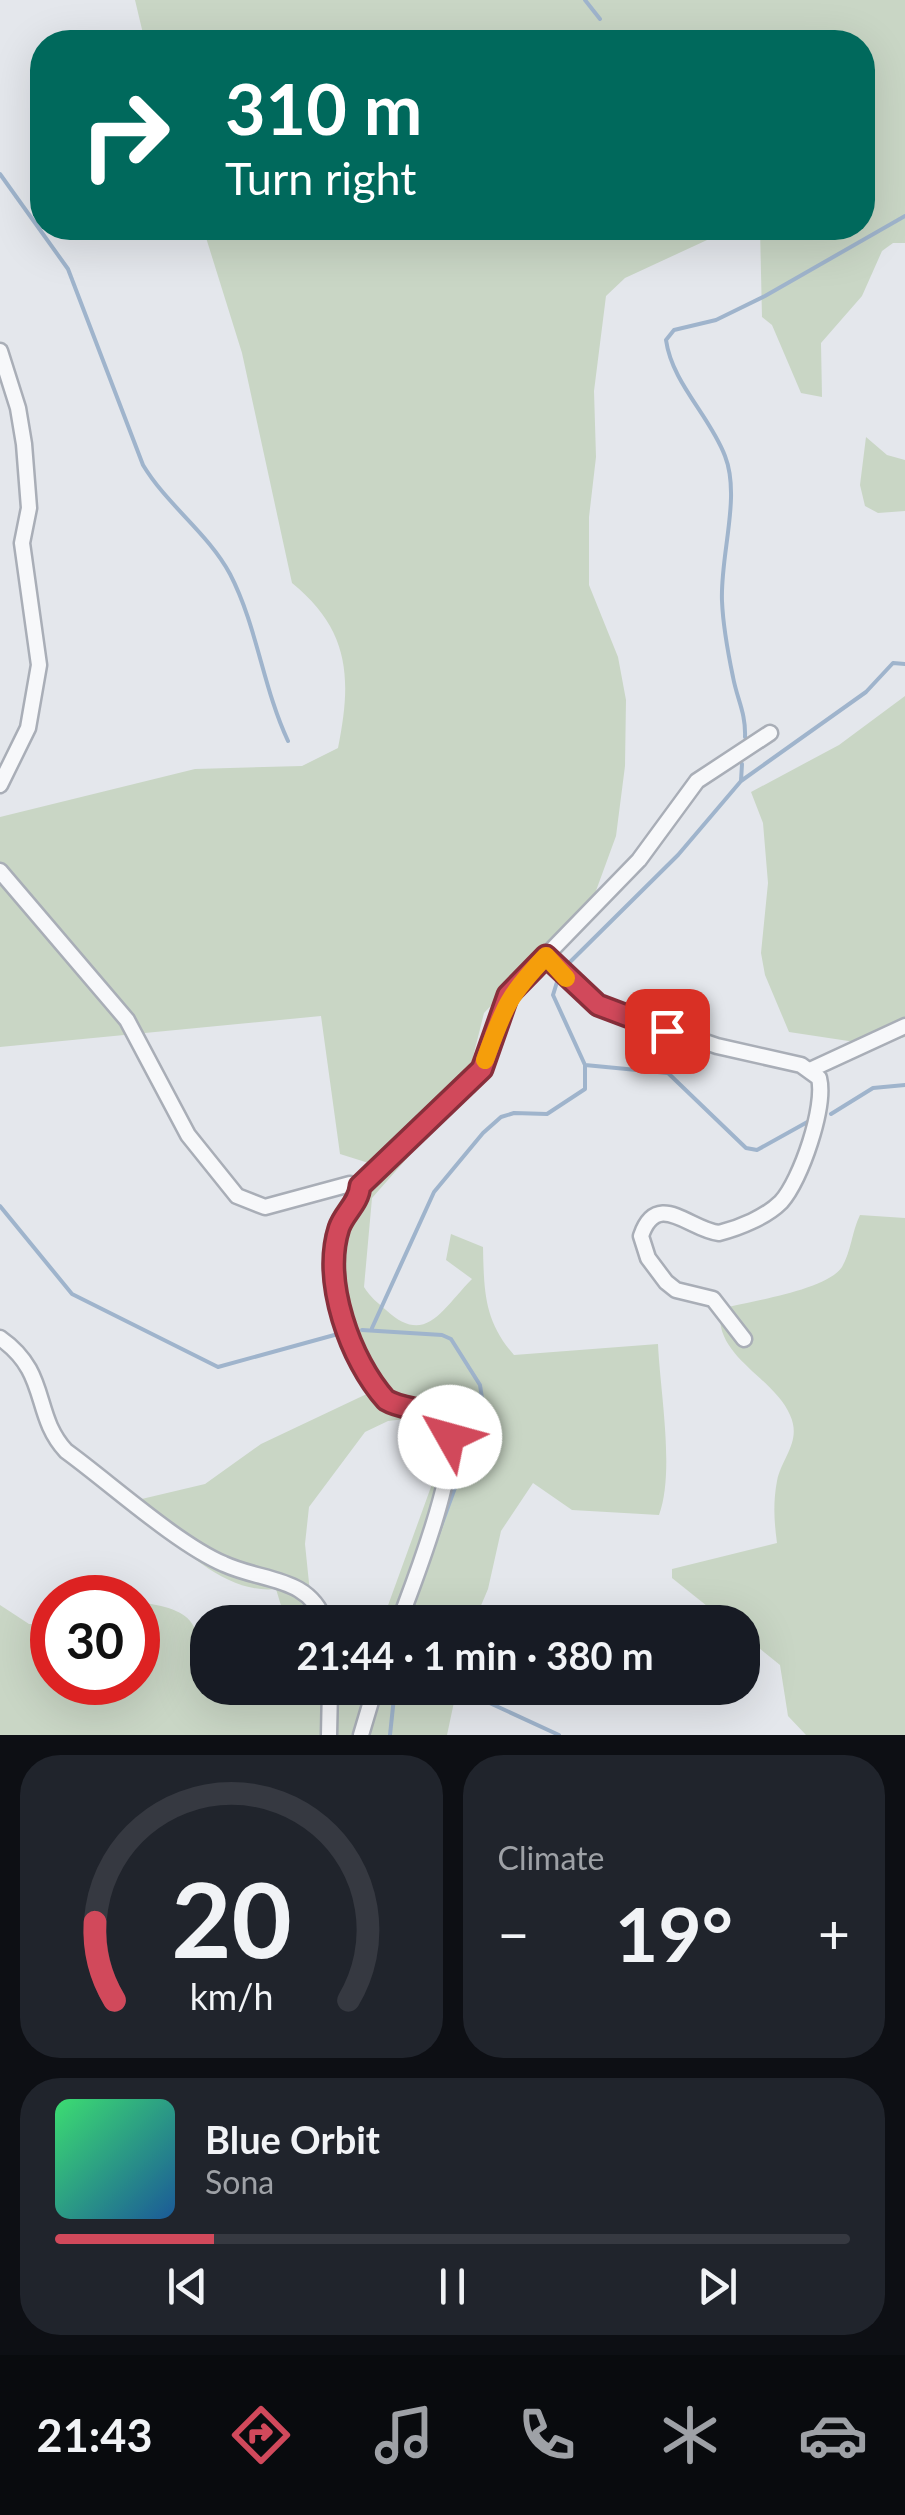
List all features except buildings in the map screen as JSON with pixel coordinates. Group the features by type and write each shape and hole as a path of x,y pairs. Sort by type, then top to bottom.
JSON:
{"street":[{"path":"0,351 18,408 24,444 29,508 22,543 39,665 28,728 0,786"},
{"path":"404,1605 440,1504 450,1437 448,1426 436,1413 386,1400 360,1359 332,1270 340,1224 355,1202 360,1186 482,1069 508,995 639,860 697,781 770,733"},
{"path":"0,871 127,1020 188,1135 237,1196 265,1207 350,1184 360,1186"},
{"path":"546,956 584,995 632,1020 812,1069 905,1026"},
{"path":"744,1339 714,1299 682,1292 666,1282 644,1250 642,1236 648,1222 660,1213 672,1212 719,1233 776,1207 791,1188 819,1113 821,1086 812,1069"},
{"path":"0,1338 18,1351 31,1370 52,1433 66,1451 220,1563 302,1589 318,1605"},
{"path":"329,1735 330,1705"},
{"path":"361,1735 371,1705"}],"green space":[{"path":"135,0 905,0 905,243 893,243 882,251 862,296 821,343 822,397 801,393 772,325 762,317 760,240 875,240 875,30 142,30"},
{"path":"207,240 707,240 625,278 606,296 594,391 596,457 589,517 589,585 618,657 626,700 625,766 616,836 593,899 484,1013 467,1081 440,1121 372,1198 364,1287 400,1321 412,1325 433,1320 472,1279 446,1260 451,1234 483,1247 485,1292 491,1317 514,1355 658,1344 666,1454 659,1515 572,1510 533,1483 501,1531 481,1605 388,1605 448,1440 438,1415 388,1421 365,1432 309,1507 305,1544 311,1605 281,1605 276,1589 235,1583 215,1573 129,1502 205,1484 261,1444 373,1391 334,1303 323,1256 325,1233 333,1212 375,1165 340,1154 321,1016 0,1047 0,817 195,769 302,766 338,748 345,700 342,657 326,619 292,583 242,353"},
{"path":"866,437 887,455 905,460 905,511 878,513 865,506 860,485"},
{"path":"905,696 905,1037 875,1045 789,1032 765,975 761,953 768,883 763,823 751,792 839,745"},
{"path":"860,1215 905,1218 905,1735 806,1735 788,1716 780,1665 760,1649 760,1605 706,1605 672,1578 672,1569 777,1543 776,1489 792,1441 793,1424 783,1402 728,1344 720,1315 725,1308 821,1282 834,1275 845,1261"},
{"path":"0,1605 29,1624 30,1705 160,1705 160,1606 190,1621 190,1705 453,1705 447,1735 0,1735"}],"waterway":[{"path":"585,0 600,19"},
{"path":"0,174 30,216"},
{"path":"875,233 905,216"},
{"path":"47,240 68,269 143,465 230,574 288,741"},
{"path":"745,737 722,601 731,508 729,472 718,441 676,371 666,340 674,330 716,320 765,296 863,240"},
{"path":"569,963 678,855 741,781 866,692 893,663 905,664"},
{"path":"741,781 742,764"},
{"path":"372,1328 434,1192 483,1133 501,1117 514,1113 547,1114 585,1089 585,1065 553,995 557,982"},
{"path":"585,1065 668,1073 746,1148 757,1150 811,1120"},
{"path":"831,1114 873,1088 905,1085"},
{"path":"0,1206 72,1294 218,1367 338,1334"},
{"path":"362,1330 442,1335 451,1339 480,1385 481,1417 423,1575"},
{"path":"413,1605 415,1598"},
{"path":"390,1735 393,1705"},
{"path":"494,1705 559,1735"}],"slow traffic":[{"path":"485,1060 508,995 546,956 566,978"}],"route":[{"path":"450,1437 448,1426 436,1413 402,1408 380,1394 360,1359 337,1296 332,1270 335,1244 340,1224 355,1202 360,1186 482,1069 508,995 546,956 572,985 598,1005 667,1031"}]}
